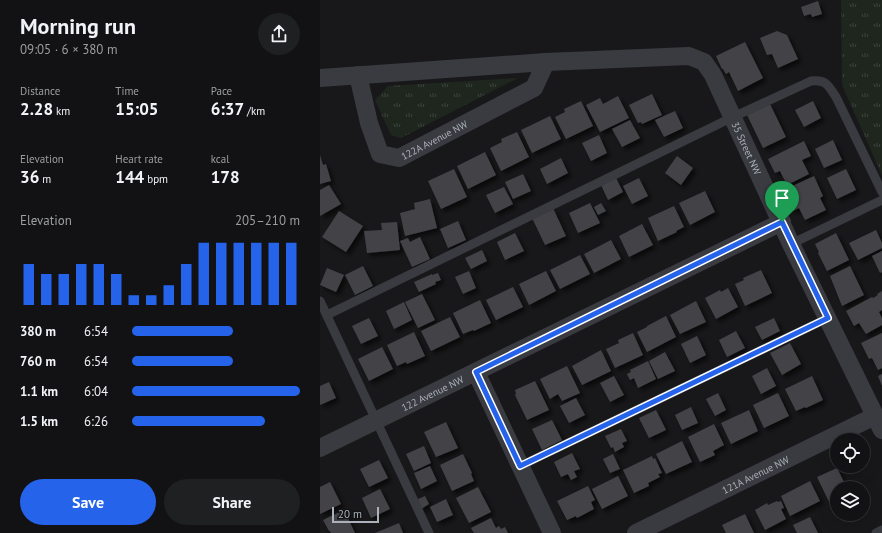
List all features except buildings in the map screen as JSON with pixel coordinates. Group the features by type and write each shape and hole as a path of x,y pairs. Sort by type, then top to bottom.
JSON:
{"street":[{"name":"35 Street NW","path":"546,62 689,56 704,62 713,74 791,244 879,423"},
{"path":"320,78 546,62"},
{"name":"122A Avenue NW","path":"358,75 369,123 380,154 400,158 534,88 546,62"},
{"name":"122 Avenue NW","path":"320,448 782,222"},
{"path":"476,372 552,533"},
{"name":"121A Avenue NW","path":"636,533 879,423"}],"lane":[{"path":"327,315 733,117 811,81 820,80 827,83 836,97 882,192"},
{"path":"791,244 882,200"},
{"path":"320,301 429,533"},
{"path":"520,466 828,318"},
{"path":"876,533 882,530"}],"green space":[{"path":"841,0 882,0 882,175 842,85"},
{"path":"518,78 401,138 391,135 375,100 388,86"}],"route":[{"path":"782,222 791,244 828,318 520,466 476,372 782,222"}]}
